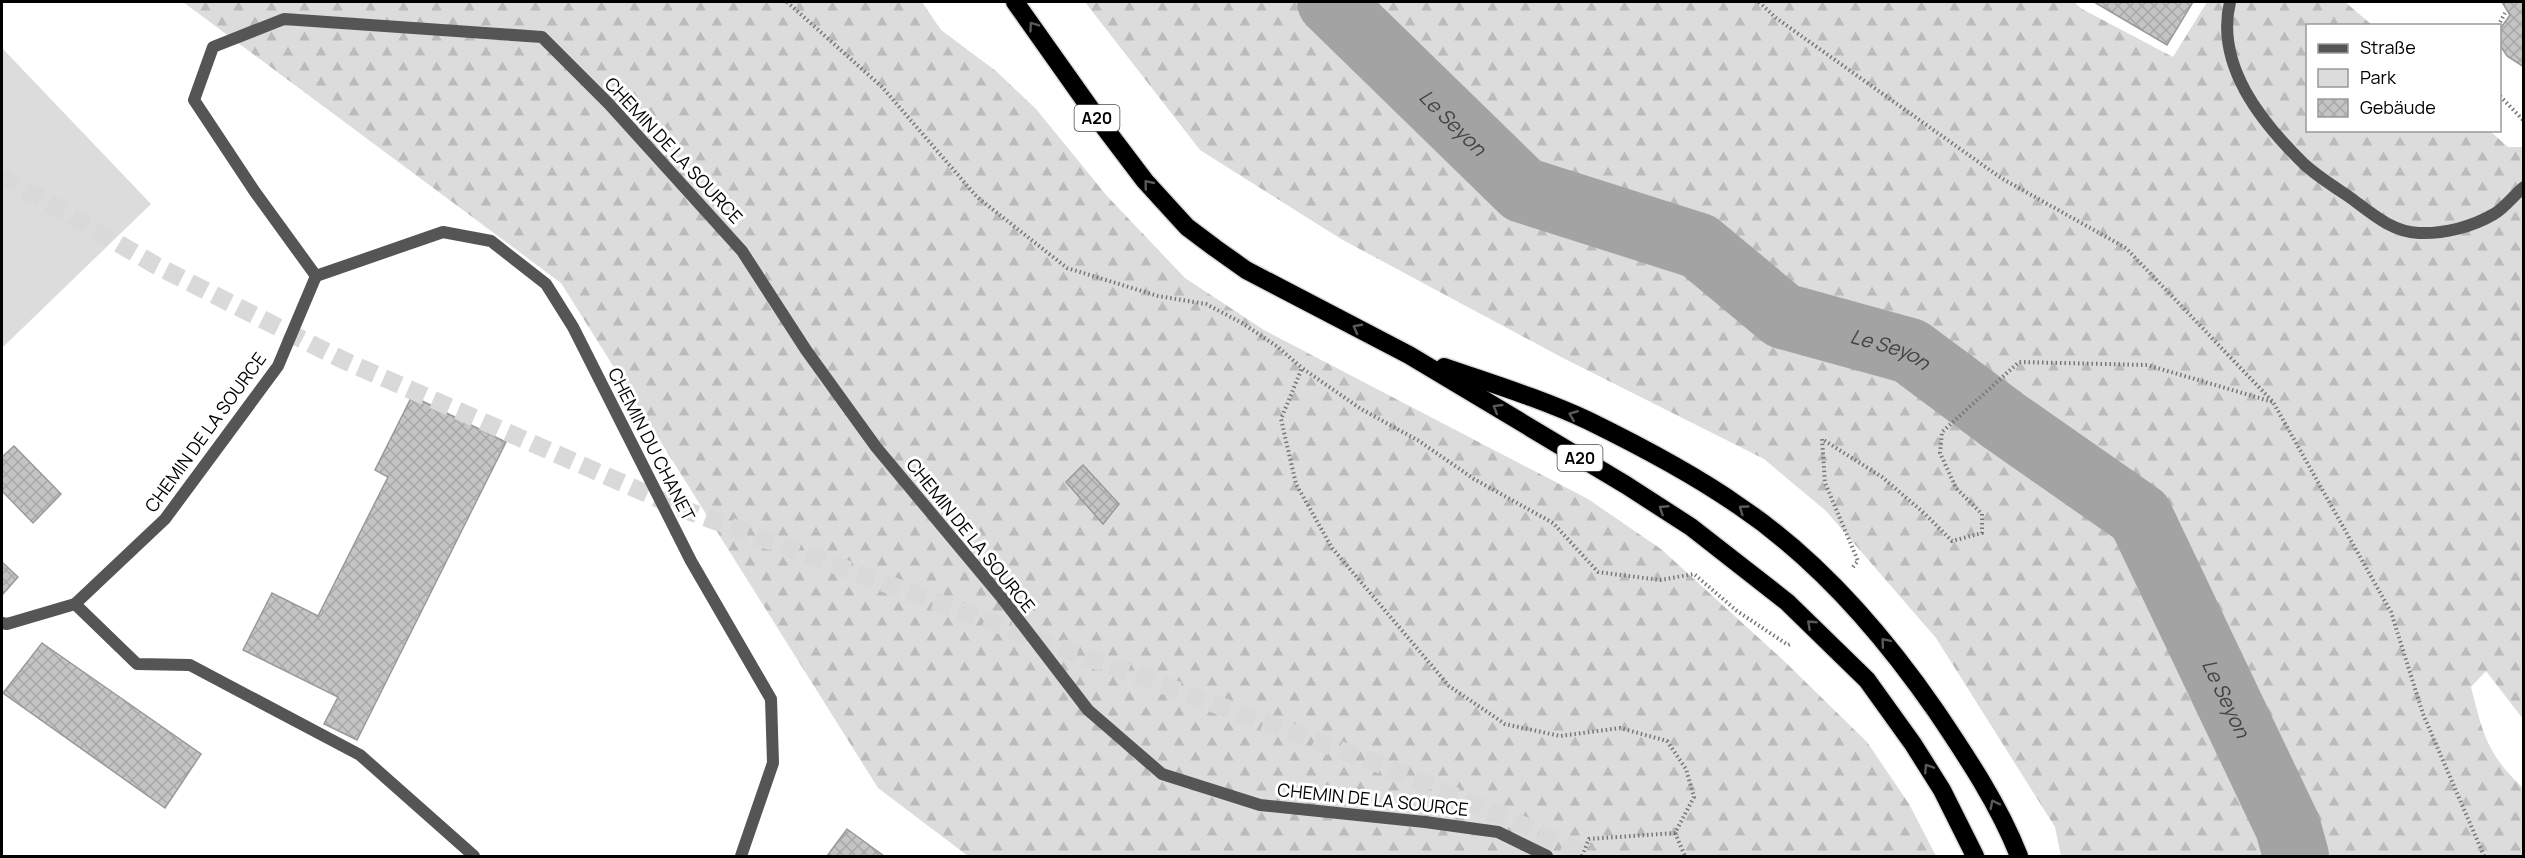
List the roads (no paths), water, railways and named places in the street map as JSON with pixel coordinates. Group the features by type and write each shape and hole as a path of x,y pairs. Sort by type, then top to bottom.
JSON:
{"highway":[{"name":"A20","path":"1015,2 1119,148 1163,203 1187,227 1246,270 1409,356 1691,526 1787,602 1867,680 1913,744 1942,790 1975,856"},
{"path":"1409,356 1524,394 1587,420 1687,472 1741,507 1790,545 1839,592 1900,661 1960,746 1991,798 2019,856"}],"street":[{"path":"2230,2 2226,18 2230,58 2245,92 2270,126 2305,165 2388,226 2418,233 2458,229 2495,214 2523,187"},
{"name":"CHEMIN DE LA SOURCE","path":"75,604 165,519 278,366 316,276 255,192 194,100 213,47 284,19 542,37 609,104 742,251 806,350 876,447 1002,598 1088,710 1162,774 1260,805 1498,832 1547,856"},
{"name":"CHEMIN DU CHANET","path":"316,276 443,232 491,241 546,284 573,327 691,561 771,699 773,763 741,856"},
{"path":"2,623 7,624 75,604 137,664 190,665 360,755 474,856"}],"waterway":[{"name":"Le Seyon","path":"1330,2 1523,190 1699,246 1783,316 1910,351 2004,421 2140,516 2288,827 2296,856"}],"tunnel":[{"path":"2,176 157,266 343,360 677,507 1384,766 1525,826 1588,856"}]}
